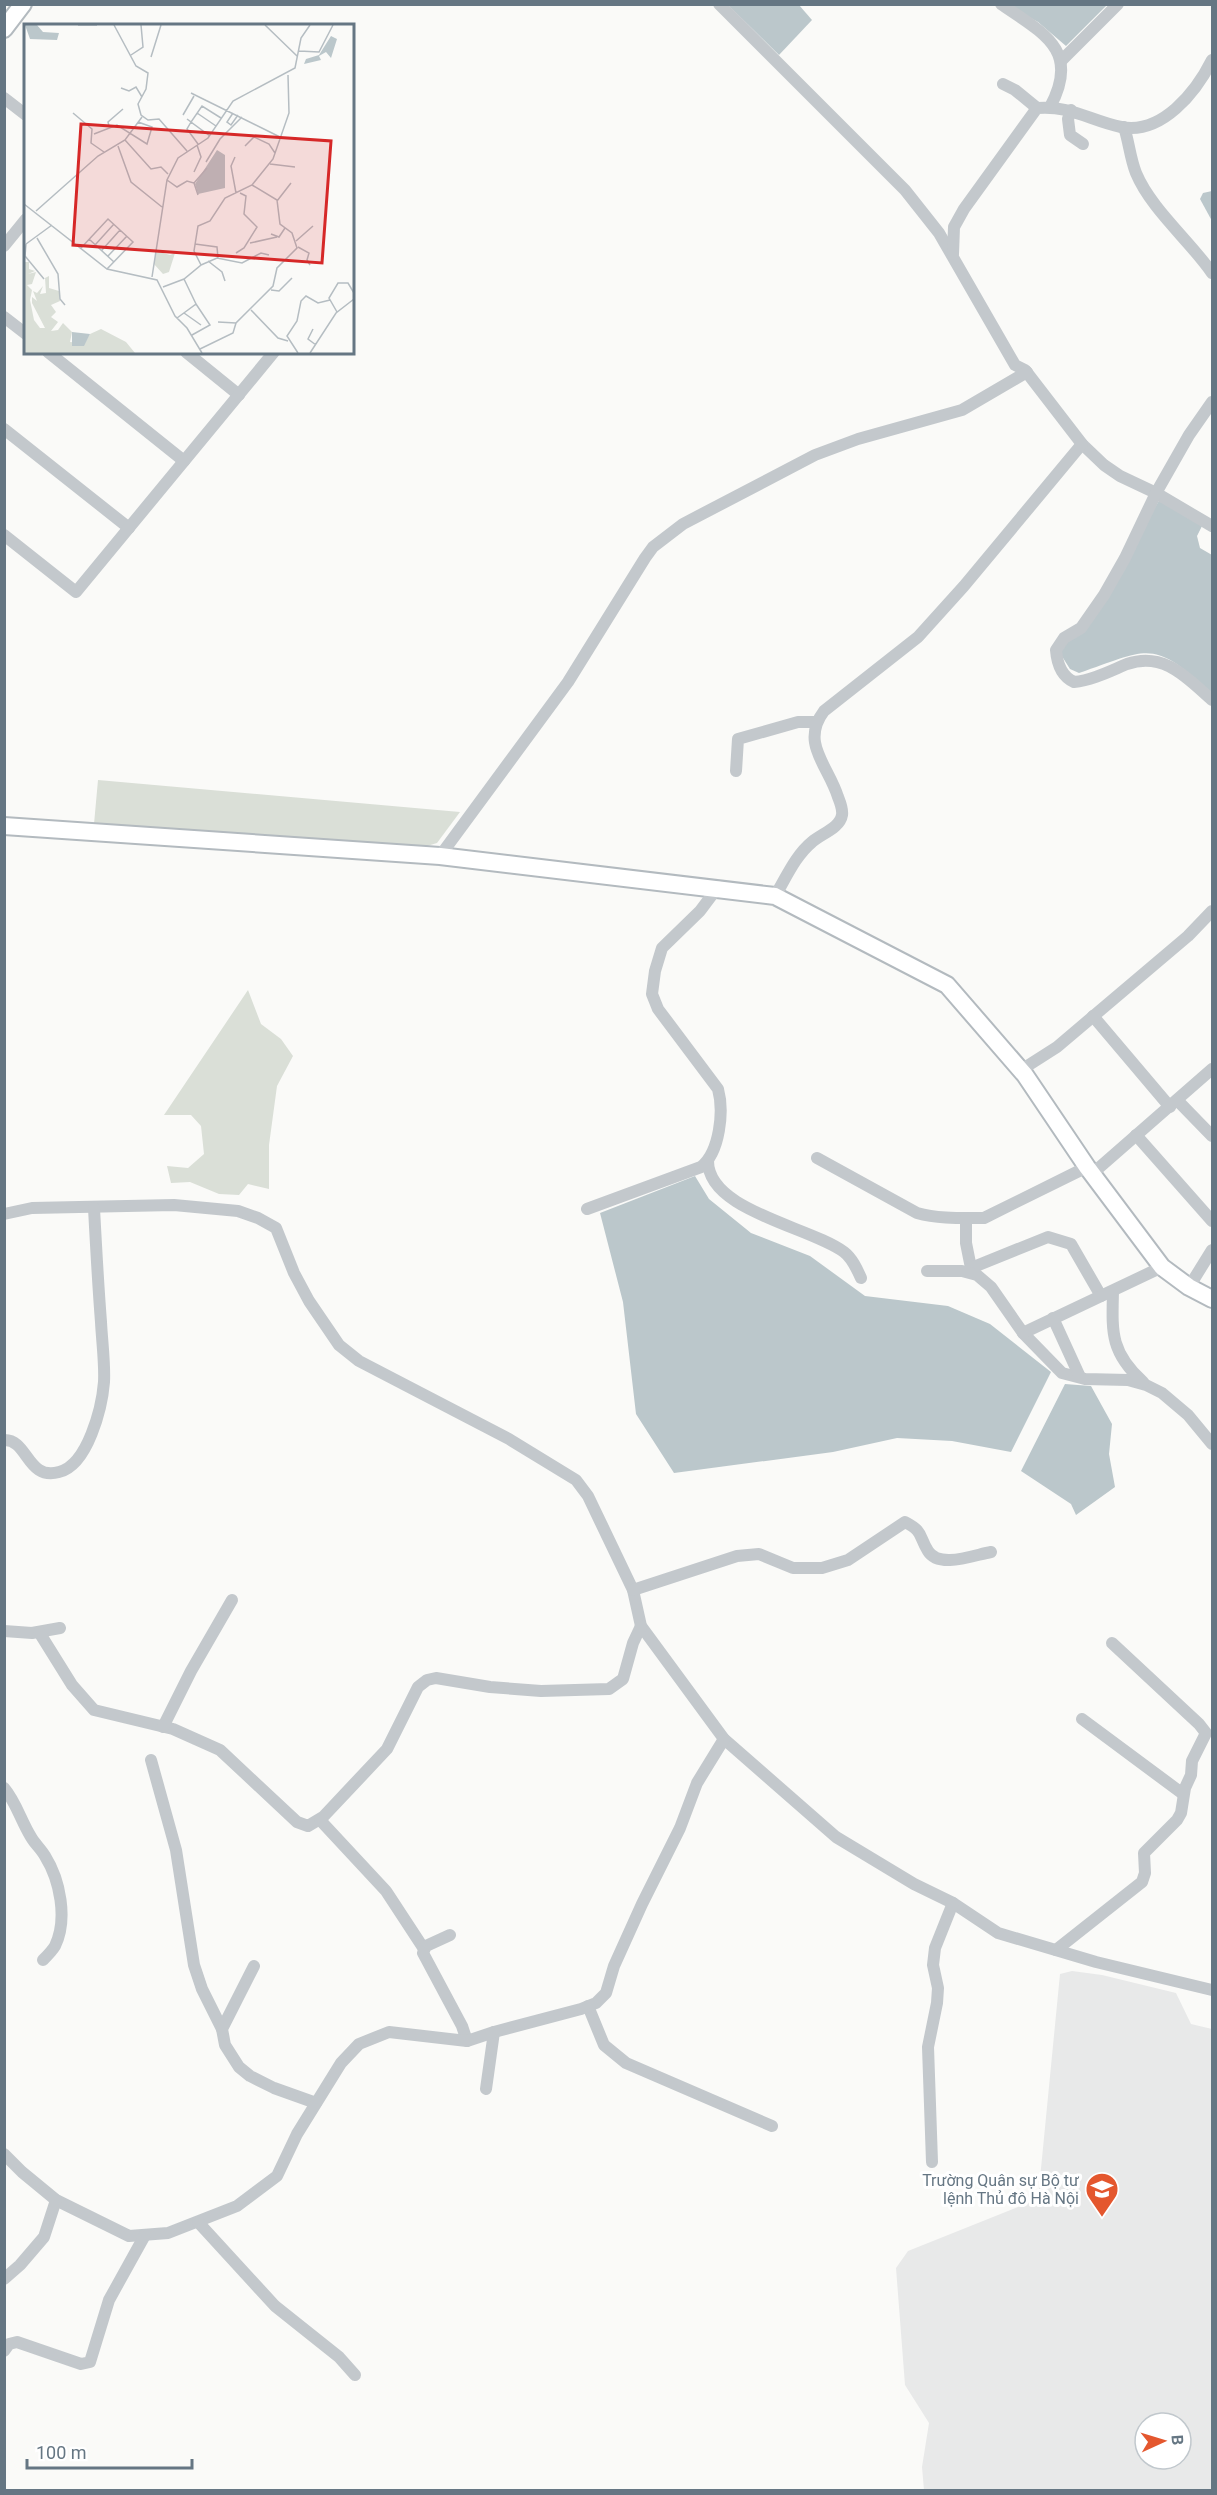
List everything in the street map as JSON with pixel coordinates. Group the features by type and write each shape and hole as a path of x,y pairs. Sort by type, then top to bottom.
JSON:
{"street":[{"path":"4,29 23,4"},
{"path":"719,4 905,190 939,232 1015,365 1027,372 1082,444 1104,465 1120,476 1156,493 1212,526"},
{"path":"1001,4 1055,46 1061,61 1060,89 1050,107"},
{"path":"1061,61 1118,4"},
{"path":"1004,84 1037,108 1071,110 1124,127 1143,127 1175,110 1197,86 1212,60"},
{"path":"4,98 24,113"},
{"path":"953,258 954,227 964,209 1037,108"},
{"path":"1071,110 1068,119 1070,135 1083,144"},
{"path":"1124,127 1136,174 1180,236 1208,257 1212,273"},
{"path":"4,246 24,222"},
{"path":"4,317 24,332"},
{"path":"50,354 184,461"},
{"path":"188,354 239,395"},
{"path":"4,535 76,592 272,354"},
{"path":"440,856 568,682 653,547 669,534 716,506 815,455 858,439 962,410 1027,372"},
{"path":"1212,402 1189,435 1156,493 1125,558 1104,595 1081,628 1059,643 1056,650 1064,675 1074,682 1135,662 1161,661 1176,670 1212,700"},
{"path":"4,429 129,528"},
{"path":"775,896 800,855 811,843 838,824 842,818 843,811 836,789 813,736 816,722 825,711 918,637 964,586 1082,444"},
{"path":"736,771 738,739 798,722 816,722"},
{"path":"4,826 440,856 718,887 775,896 947,985 1021,1070 1090,1170 1162,1267 1189,1287 1212,1299"},
{"path":"718,887 700,911 662,948 655,970 652,994 658,1009 718,1089 722,1102 722,1118 708,1161 708,1170 715,1181 744,1207 830,1242 846,1253 861,1278"},
{"path":"1021,1070 1057,1047 1188,936 1212,911"},
{"path":"1093,1016 1173,1103 1212,1136"},
{"path":"817,1158 917,1213 928,1216 984,1218 1090,1170 1136,1136 1212,1069"},
{"path":"1136,1136 1212,1221"},
{"path":"587,1209 701,1167 708,1161"},
{"path":"4,1215 32,1208 174,1205 238,1211 276,1228 294,1273 314,1309 339,1345 359,1361 509,1438 576,1480 588,1496 633,1590 641,1626 724,1739 836,1837 914,1884 953,1903 998,1933 1212,1990"},
{"path":"4,1440 9,1440 20,1447 33,1466 46,1472 58,1473 75,1464 97,1419 104,1379 94,1208"},
{"path":"966,1218 966,1243 971,1271 991,1287 1023,1333 1062,1373 1080,1377 1128,1380 1146,1385"},
{"path":"927,1271 971,1271 1048,1238 1071,1244 1107,1293 1118,1354 1127,1368 1146,1385 1162,1394 1188,1415 1212,1444"},
{"path":"1189,1287 1212,1250"},
{"path":"1023,1333 1162,1267"},
{"path":"1053,1318 1080,1377"},
{"path":"633,1590 737,1556 759,1554 794,1568 822,1569 848,1560 905,1522 918,1529 928,1553 936,1559 948,1560 991,1552"},
{"path":"163,1727 191,1671 232,1600"},
{"path":"39,1632 72,1685 94,1710 193,1737 228,1756 302,1824 313,1825 387,1749 418,1687 427,1680 444,1678 490,1687 541,1691 602,1690 617,1685 623,1679 633,1643 641,1626"},
{"path":"4,1631 39,1632 60,1628"},
{"path":"1056,1950 1142,1882 1145,1873 1144,1853 1177,1820 1181,1813 1183,1794 1191,1775 1194,1756 1206,1733 1112,1643"},
{"path":"1082,1719 1183,1794"},
{"path":"4,2154 56,2200 129,2236 168,2233 237,2206 277,2175 297,2134 341,2063 359,2044 389,2032 409,2033 450,2041 468,2041 596,2003 606,1992 614,1966 680,1828 694,1789 724,1739"},
{"path":"151,1760 176,1850 194,1965 202,1989 222,2028 225,2045 238,2067 274,2088 316,2103"},
{"path":"4,1788 31,1837 45,1857 60,1894 62,1909 59,1932 55,1946 43,1960"},
{"path":"320,1820 386,1891 424,1949 424,1957 468,2041"},
{"path":"932,2162 928,2047 938,1988 933,1965 935,1948 953,1903"},
{"path":"424,1949 450,1935"},
{"path":"222,2028 254,1966"},
{"path":"588,2006 604,2045 626,2063 772,2126"},
{"path":"486,2089 494,2032"},
{"path":"4,2279 20,2265 44,2237 56,2200"},
{"path":"198,2222 275,2306 339,2357 355,2375"},
{"path":"4,2351 9,2344 17,2342 81,2364 90,2362 109,2300 145,2235"}],"shaded area":[{"path":"728,5 799,5 812,20 779,55"},
{"path":"1007,5 1107,5 1066,46 1038,22"},
{"path":"1212,191 1212,221 1200,199 1203,193"},
{"path":"1160,499 1203,524 1197,536 1200,548 1212,555 1212,693 1163,656 1150,653 1137,654 1079,673 1070,669 1058,650 1081,630"},
{"path":"98,780 460,812 437,843 414,850 94,824"},
{"path":"248,990 261,1024 281,1039 293,1056 277,1086 269,1145 269,1189 248,1184 239,1195 219,1194 190,1182 171,1183 167,1166 188,1168 204,1154 201,1126 191,1115 164,1115"},
{"path":"695,1176 709,1199 751,1233 810,1256 865,1296 948,1306 990,1324 1051,1372 1011,1452 952,1441 897,1438 833,1452 674,1473 636,1414 623,1302 600,1213"},
{"path":"1065,1384 1091,1386 1112,1424 1109,1454 1115,1487 1076,1515 1071,1504 1021,1471"},
{"name":"Trường Quân sự Bộ tư lệnh Thủ đô Hà Nội","path":"1072,1971 1102,1975 1176,1993 1191,2024 1212,2029 1212,2490 924,2490 922,2467 929,2423 905,2385 896,2268 908,2251 1038,2199 1060,1974"}],"place":[{"name":"Trường Quân sự Bộ tư lệnh Thủ đô Hà Nội","path":"1102,2218"}]}
